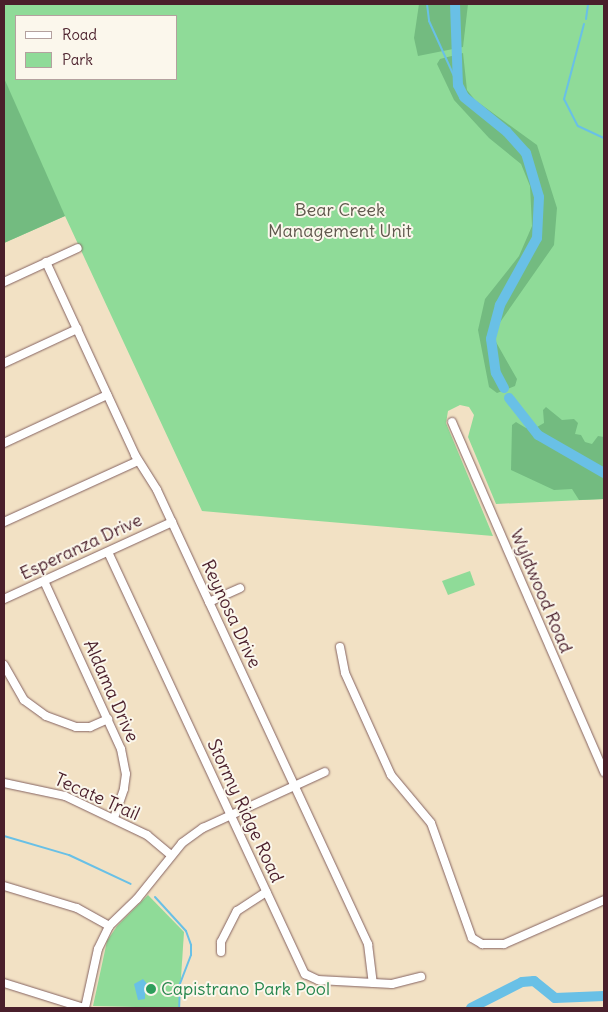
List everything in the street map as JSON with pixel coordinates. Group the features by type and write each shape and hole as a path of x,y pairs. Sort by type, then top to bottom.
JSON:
{"street":[{"path":"4,282 78,248"},
{"name":"Reynosa Drive","path":"46,262 138,461 154,485 172,522 368,944 372,983"},
{"path":"4,363 77,329"},
{"path":"4,442 107,395"},
{"name":"Wyldwood Road","path":"452,422 604,772"},
{"path":"4,522 138,461"},
{"name":"Esperanza Drive","path":"4,599 172,522"},
{"name":"Stormy Ridge Road","path":"108,552 230,816 308,977 318,980 398,984 421,977"},
{"name":"Aldama Drive","path":"44,581 121,749 126,774 123,796 114,818"},
{"path":"209,602 240,588"},
{"path":"340,647 345,673 379,751 395,781 431,823 465,924 472,938 482,944 504,944 604,900"},
{"path":"4,665 24,700 46,716 76,727 90,726 108,719"},
{"path":"4,993 5,984 85,1008 98,949 109,926 137,899 171,855 192,834 325,772"},
{"name":"Tecate Trail","path":"4,783 65,796 147,835 171,855"},
{"path":"4,886 77,908 109,926"},
{"path":"221,952 221,942 237,911 266,892"}],"green space":[{"name":"Bear Creek Management Unit","path":"4,4 604,4 604,499 496,504 468,437 474,415 469,407 460,405 448,411 446,423 493,536 202,511 65,216 4,243"},
{"path":"419,4 468,4 463,47 418,56 414,38"},
{"path":"463,53 467,90 475,100 537,145 557,208 554,245 496,328 496,342 517,379 515,386 497,393 489,387 478,330 485,299 519,256 532,226 530,186 521,164 489,138 454,100 437,64 440,59"},
{"path":"4,78 65,216 4,243"},
{"path":"546,407 562,420 574,419 578,423 575,434 581,435 585,442 592,444 598,436 604,437 604,499 579,500 572,489 554,490 511,470 512,425 516,422 526,428 537,427 544,423 543,410"},
{"path":"470,571 475,585 448,595 442,581"},
{"path":"148,895 184,932 179,1008 93,1006 107,941 117,926"}],"water":[{"name":"Capistrano Park Pool","path":"143,979 148,985 155,987 155,993 146,991 145,986 145,999 138,1000 134,984"}],"waterway":[{"path":"427,4 429,21 458,85"},
{"path":"455,4 458,85 464,97 507,132 526,153 539,197 537,238 500,305 491,339 496,373 504,388"},
{"path":"586,19 588,4"},
{"path":"584,24 564,99 578,126 604,138"},
{"path":"509,398 538,435 604,473"},
{"path":"4,836 69,855 131,884"},
{"path":"155,897 186,931 191,945 191,955 180,984 179,1008"},
{"path":"471,1008 522,982 534,981 555,998 604,996"}],"place":[{"name":"Capistrano Park Pool","path":"151,989"}]}
